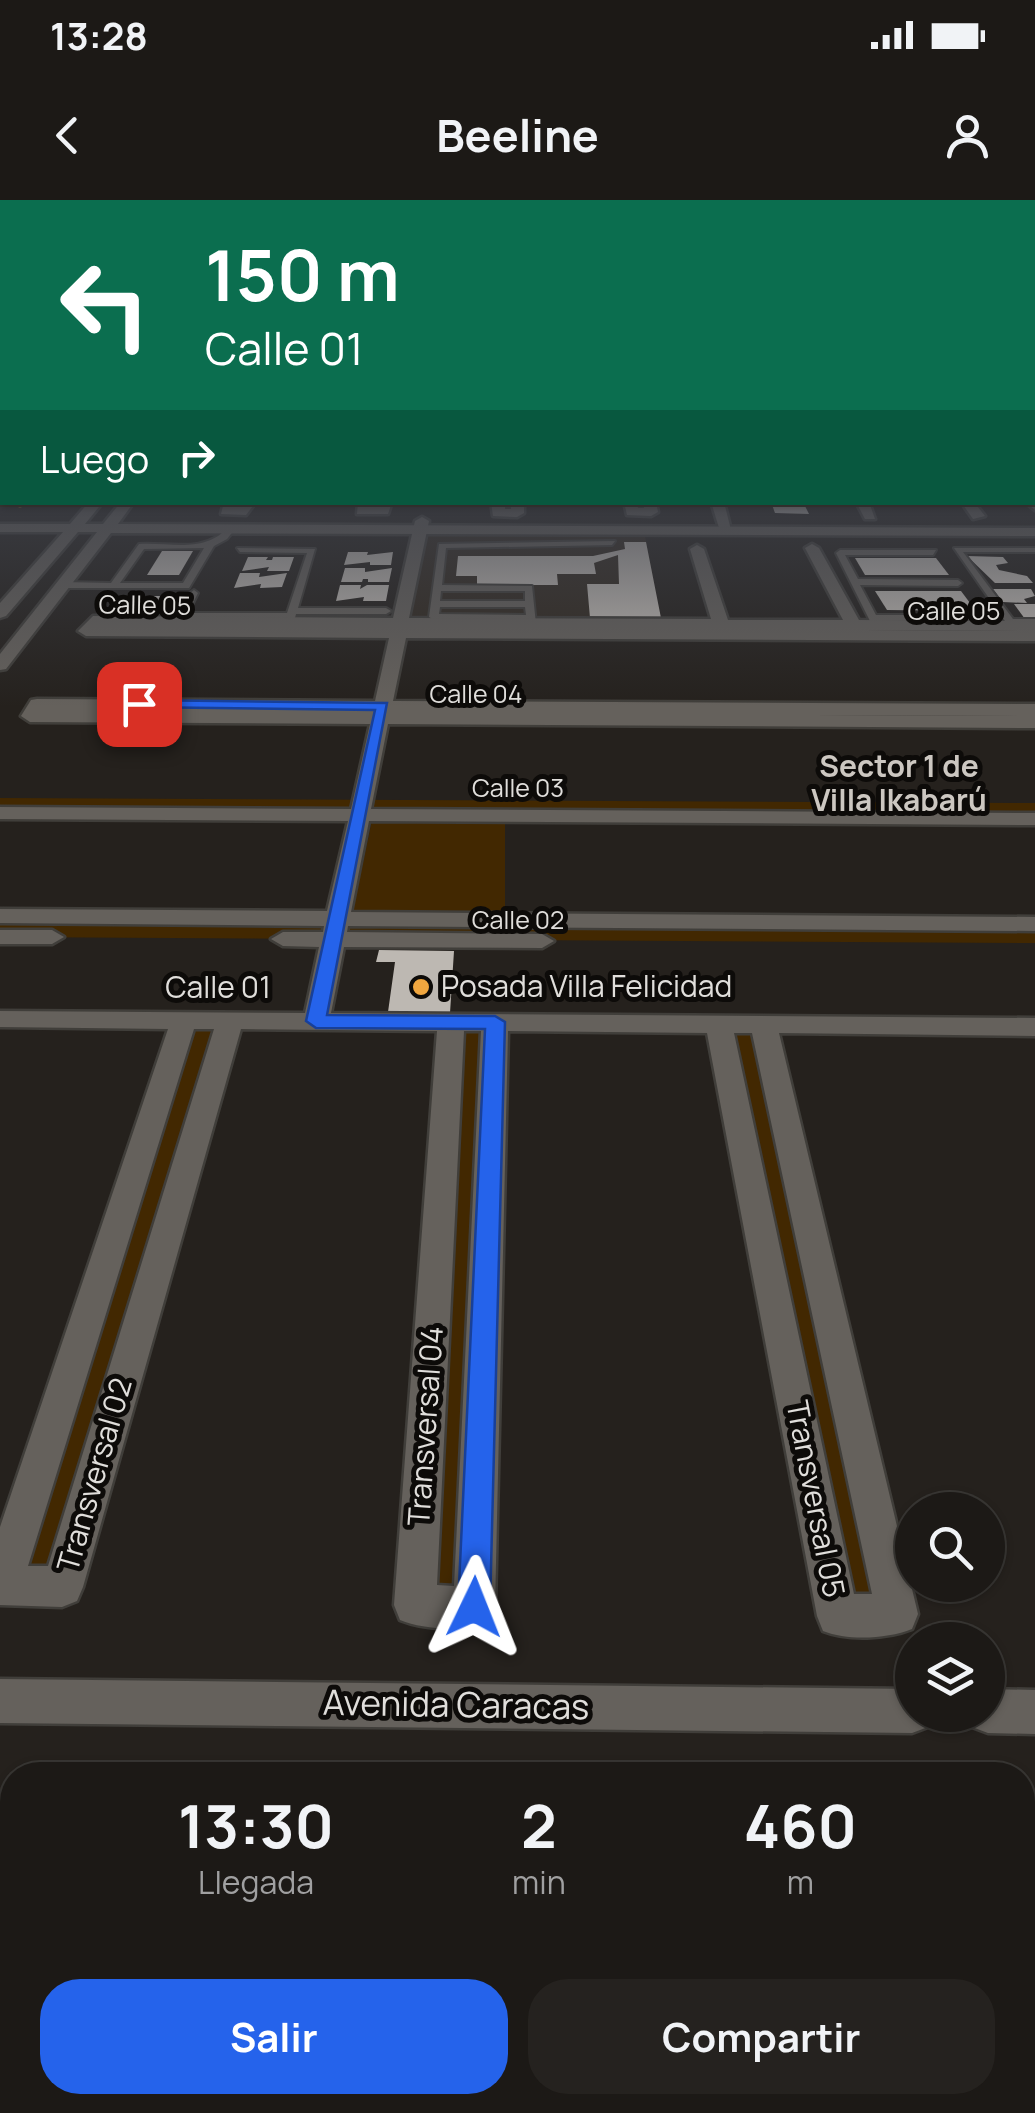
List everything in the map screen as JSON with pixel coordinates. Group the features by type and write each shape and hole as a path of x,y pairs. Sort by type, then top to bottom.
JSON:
{"street":[{"path":"42,528 60,545"},
{"path":"0,614 74,528"},
{"path":"0,665 108,528"},
{"path":"92,548 144,528"},
{"path":"217,528 277,528"},
{"path":"316,1021 381,712 395,622 420,528"},
{"path":"804,528 1035,532"},
{"path":"812,548 856,630"},
{"path":"696,549 728,628"},
{"name":"Calle 05","path":"195,626 86,630 93,621 268,627 297,621 1035,636"},
{"name":"Calle 05","path":"856,630 874,621 1035,624"},
{"name":"Calle 04","path":"204,711 37,704 30,716 204,711 912,715 1035,710"},
{"name":"Calle 04","path":"912,715 1035,722"},
{"name":"Calle 03","path":"0,798 192,806 947,810 1035,803"},
{"name":"Calle 03","path":"0,813 192,806"},
{"name":"Calle 03","path":"947,810 1035,819"},
{"name":"Calle 02","path":"0,916 335,929 1021,937 1035,924"},
{"name":"Calle 02","path":"0,937 335,929"},
{"name":"Calle 01","path":"0,1019 1035,1027"},
{"name":"Transversal 02","path":"184,1020 0,1585 62,1587 230,1020"},
{"name":"Transversal 04","path":"451,1022 415,1605 474,1607 495,1022"},
{"name":"Transversal 05","path":"719,1024 838,1616 898,1614 763,1024"},
{"name":"Avenida Caracas","path":"0,1702 895,1710"},
{"path":"1005,1712 1035,1712"}],"lane":[{"path":"114,586 142,546 210,546 226,538 231,529"},
{"path":"438,588 529,588 531,625 434,617 442,546 612,543 582,552 442,552"},
{"path":"62,586 186,586 210,546"},
{"path":"194,594 182,616 297,621 312,550 240,550"},
{"path":"1035,550 956,550 1010,622 1035,624"},
{"path":"933,552 840,553 874,621 971,618"},
{"path":"853,582 958,583"},
{"path":"436,604 530,604"}],"shaded area":[{"path":"421,530 644,531 662,624 400,623"},
{"path":"0,798 1035,803 1035,819 0,813"},
{"path":"372,820 505,821 505,912 353,910"},
{"path":"0,916 1035,924 1035,943 0,937"},
{"path":"186,1020 230,1020 62,1587 1,1585"},
{"path":"453,1022 495,1023 474,1607 415,1605"},
{"path":"720,1024 762,1024 897,1614 838,1616"}],"building":[{"path":"624,542 646,542 661,618 590,618 587,584 619,584 618,555 594,563 596,574 557,574 558,585 477,585 477,576 456,576 458,556 593,556 625,549"},
{"path":"162,551 193,551 179,575 147,575"},
{"path":"348,552 393,552 391,565 344,565"},
{"path":"967,556 1003,557 1008,563 996,565 999,570 1027,576 1033,583 995,583"},
{"path":"248,557 294,557 289,571 267,571 269,567 242,571"},
{"path":"855,558 936,558 949,575 865,575"},
{"path":"345,568 365,568 365,572 392,568 389,582 341,582"},
{"path":"240,573 260,573 259,577 287,573 282,587 260,588 261,584 234,588"},
{"path":"340,585 361,585 360,589 367,585 389,585 386,601 363,601 364,597 336,601"},
{"path":"993,589 1031,589 1035,596 1024,599 1027,603 1003,602"},
{"path":"875,591 961,591 976,611 887,610"},
{"path":"121,596 142,596 140,600 147,596 170,596 161,612 138,612 141,608 111,612"},
{"path":"1014,604 1035,604 1035,619 1025,619"},
{"name":"Posada Villa Felicidad","path":"379,950 454,951 450,1013 388,1012 395,962 376,962"}],"place":[{"name":"Posada Villa Felicidad","path":"421,987"}],"district":[{"name":"Sector 1 de Villa Ikabarú","path":"899,784"}],"route":[{"path":"139,704 382,706 316,1021 495,1022 474,1607"}]}
